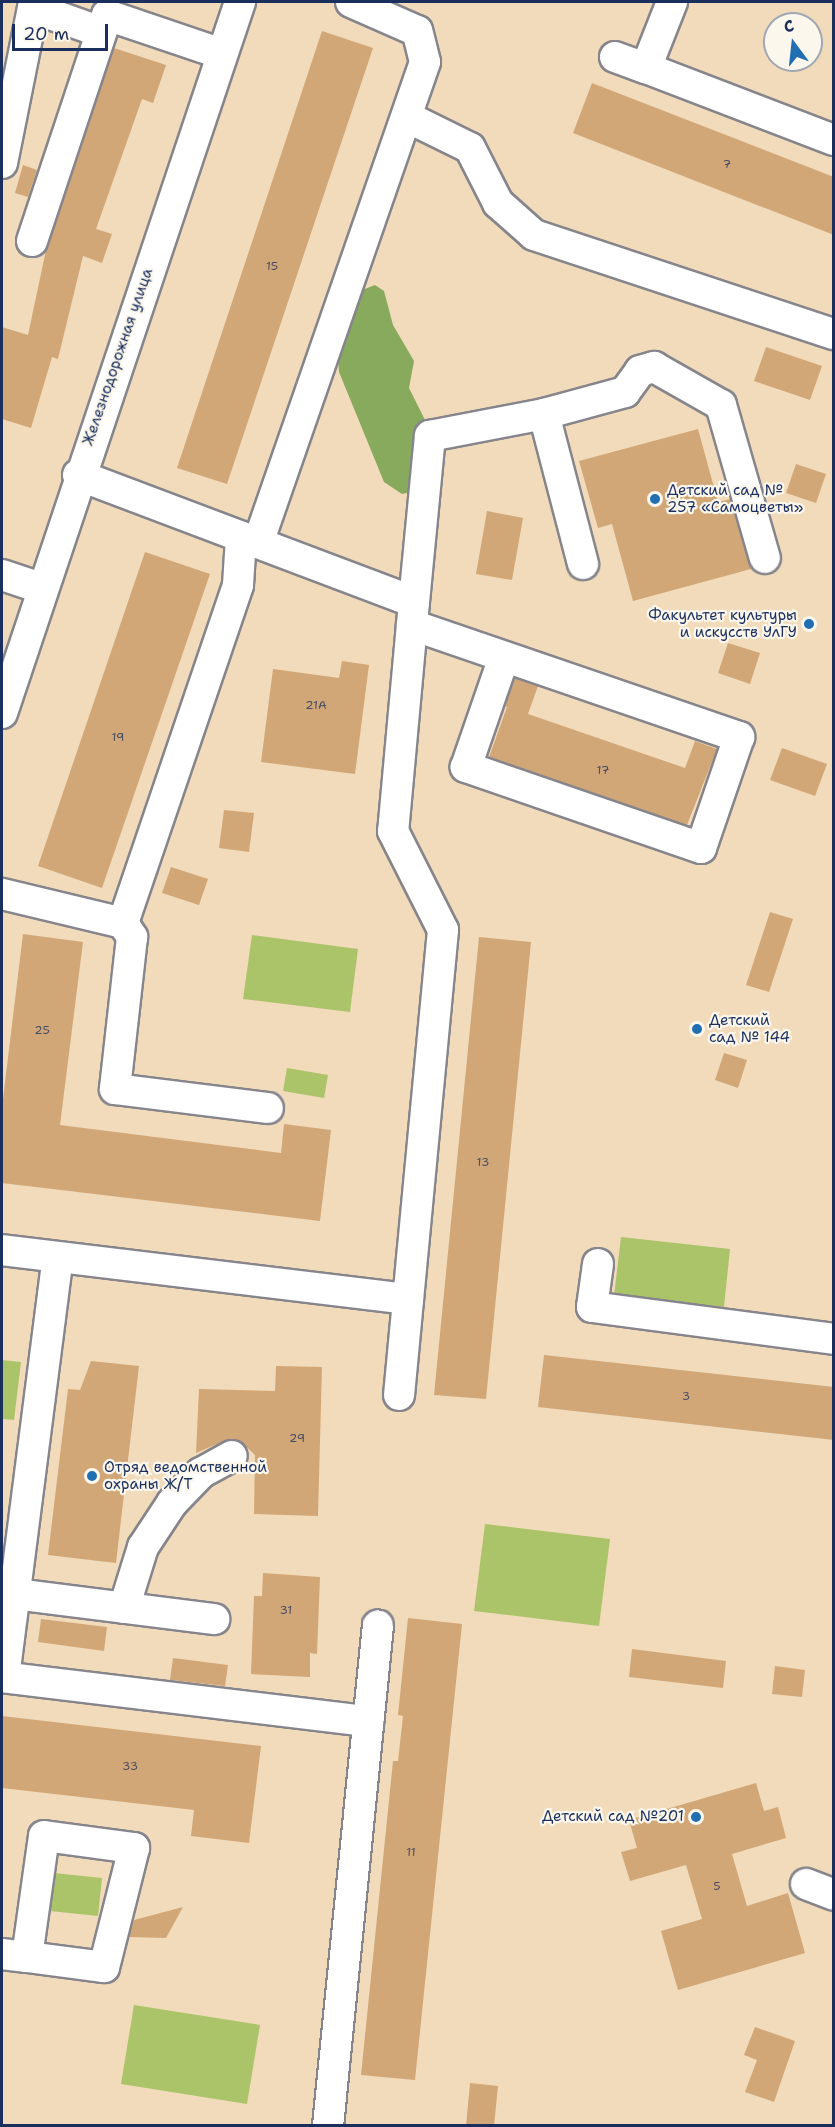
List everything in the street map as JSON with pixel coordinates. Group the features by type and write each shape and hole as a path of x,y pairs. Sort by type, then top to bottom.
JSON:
{"street":[{"name":"Железнодорожная улица","path":"2,713 78,475 240,2"},
{"path":"123,923 238,585 249,540 407,117 425,62 425,46 403,20 351,2"},
{"path":"646,68 672,2"},
{"path":"2,163 33,8 101,32"},
{"path":"32,241 107,15 222,54"},
{"path":"615,57 834,140"},
{"path":"407,117 470,148 498,203 534,235 834,334"},
{"path":"399,1395 443,930 393,831 430,436 544,414 625,392 640,371 654,367 721,405 765,558"},
{"path":"544,414 584,564"},
{"path":"78,475 249,540 504,657 739,737 701,848 466,767 504,657"},
{"path":"2,575 41,588"},
{"path":"2,894 123,923 132,938 115,1089 268,1108"},
{"path":"2,1250 408,1299"},
{"path":"58,1257 3,1677 368,1721"},
{"path":"598,1264 592,1307 834,1338"},
{"path":"124,1608 143,1547 172,1503 201,1473 232,1456"},
{"path":"15,1594 214,1619"},
{"path":"328,2126 378,1624"},
{"path":"44,1836 134,1848 104,1967 14,1956 44,1836"}],"green space":[{"path":"375,285 384,291 393,325 414,361 409,388 427,424 411,492 402,494 384,482 339,372 338,359 357,292"},
{"path":"252,935 358,949 350,1012 243,999"},
{"path":"287,1068 328,1075 324,1098 283,1091"},
{"path":"621,1237 730,1249 724,1307 614,1296"},
{"path":"2,1360 21,1362 14,1420 2,1419"},
{"path":"485,1524 610,1539 599,1626 474,1611"},
{"path":"54,1873 102,1878 98,1916 50,1911"},
{"path":"134,2005 260,2025 247,2104 121,2084"}],"building":[{"path":"322,31 373,48 227,484 177,468"},
{"path":"114,48 166,65 153,103 142,99 96,229 112,234 102,263 83,256 58,359 52,357 31,428 2,419 2,327 28,335 46,250"},
{"path":"592,83 834,177 834,235 573,133"},
{"path":"23,165 37,170 28,197 15,193"},
{"path":"766,347 822,366 810,400 754,381"},
{"path":"698,429 718,502 730,499 751,569 633,601 612,524 598,528 579,461"},
{"path":"796,464 826,474 816,503 786,493"},
{"path":"487,511 523,518 512,580 476,574"},
{"path":"145,552 210,574 102,888 38,866"},
{"path":"728,643 760,653 750,684 718,673"},
{"path":"342,661 369,665 355,774 261,762 273,669 339,678"},
{"path":"515,678 538,686 528,714 685,768 695,741 717,749 687,825 489,757 507,707 512,709 505,706"},
{"path":"782,748 827,764 815,796 770,780"},
{"path":"224,810 254,813 249,852 219,848"},
{"path":"171,867 208,879 199,905 162,893"},
{"path":"770,912 793,919 769,992 746,985"},
{"path":"23,934 83,942 60,1125 281,1153 284,1124 331,1130 320,1221 2,1183 2,1107"},
{"path":"479,937 531,942 486,1399 434,1395"},
{"path":"724,1053 747,1060 738,1088 715,1080"},
{"path":"544,1355 834,1387 834,1440 538,1407"},
{"name":"Отряд ведомственной охраны Ж/Т","path":"91,1361 139,1366 116,1563 48,1555 68,1389 80,1390"},
{"path":"276,1366 322,1367 318,1516 254,1514 255,1455 240,1441 224,1441 196,1453 199,1389 275,1391"},
{"path":"263,1573 320,1577 317,1654 310,1653 310,1677 251,1674 254,1596 262,1596"},
{"path":"408,1618 462,1624 415,2080 361,2075 393,1761 398,1761 403,1716 398,1715"},
{"path":"41,1619 107,1627 104,1651 38,1642"},
{"path":"632,1649 726,1661 723,1688 629,1677"},
{"path":"173,1658 228,1665 225,1686 170,1680"},
{"path":"775,1666 805,1670 802,1697 772,1694"},
{"path":"2,1716 261,1746 249,1843 191,1836 194,1810 2,1788"},
{"path":"756,1783 764,1811 778,1807 786,1838 732,1854 747,1906 788,1893 805,1953 678,1990 661,1931 702,1919 686,1865 630,1881 621,1852 637,1848 629,1820"},
{"path":"183,1907 166,1938 129,1937 134,1920"},
{"path":"755,2027 795,2041 774,2102 745,2092 757,2060 744,2055"},
{"path":"470,2083 498,2086 494,2126 466,2126"}],"place":[{"name":"Детский сад № 257 «Самоцветы»","path":"655,499"},
{"name":"Факультет культуры и искусств УлГУ","path":"809,624"},
{"name":"Детский сад № 144","path":"697,1029"},
{"name":"Отряд ведомственной охраны Ж/Т","path":"92,1476"},
{"name":"Детский сад №201","path":"696,1817"}]}
